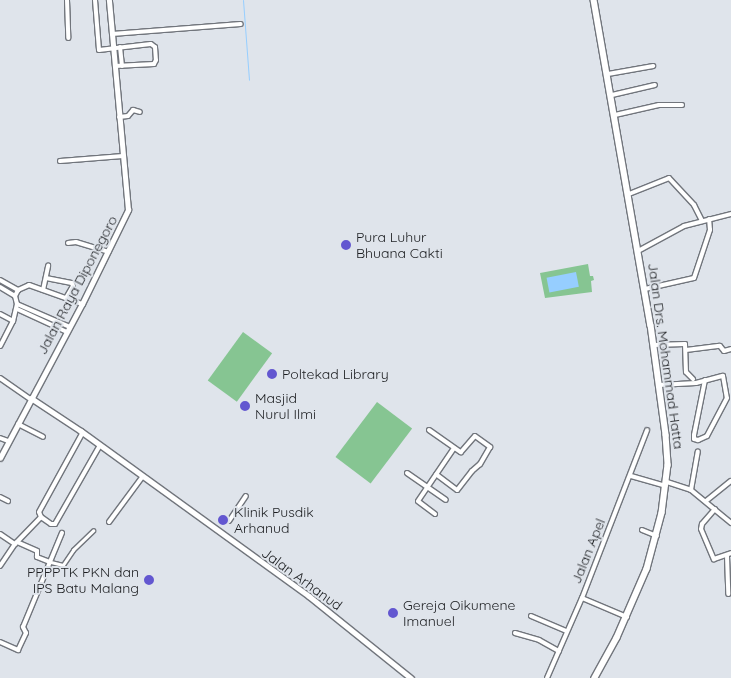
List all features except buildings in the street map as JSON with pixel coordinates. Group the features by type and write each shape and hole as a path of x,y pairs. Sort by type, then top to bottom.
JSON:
{"main road":[{"name":"Jalan Drs. Mohammad Hatta","path":"594,0 645,289 668,448 666,484 657,536 644,578 595,678"}],"street":[{"path":"67,0 68,38"},
{"path":"95,0 98,49 151,44 155,47 156,60 154,64 115,66"},
{"name":"Jalan Raya Diponegoro","path":"0,457 82,304 128,210 110,0"},
{"path":"112,34 241,24"},
{"path":"120,47 122,66"},
{"path":"608,74 653,66"},
{"path":"612,94 655,85"},
{"path":"615,115 659,105 682,105"},
{"path":"120,117 128,116 133,110 140,112"},
{"path":"60,161 123,156"},
{"path":"628,194 669,178 694,204 702,221"},
{"path":"638,251 684,226 731,214"},
{"path":"645,289 694,278 710,230 709,219"},
{"path":"68,243 76,242 108,252"},
{"path":"43,290 48,266"},
{"path":"46,278 72,283 73,286 66,298"},
{"path":"0,280 18,290"},
{"path":"0,346 2,338 13,321 17,306 15,296 18,290 29,285 82,304"},
{"path":"0,287 15,296"},
{"path":"17,306 69,329"},
{"path":"0,314 13,321"},
{"path":"654,345 685,344 686,372 694,381"},
{"path":"686,350 720,346 724,351 731,349"},
{"path":"659,385 703,381 722,375 727,396 706,436 695,440 695,428 703,381"},
{"path":"0,378 30,399"},
{"name":"Jalan Arhanud","path":"30,399 83,432 309,596 411,678"},
{"path":"18,424 43,437"},
{"path":"429,430 454,448 463,451 476,436 490,447 480,464 472,470 457,490 436,474"},
{"name":"Jalan Apel","path":"547,678 582,598 647,430"},
{"path":"83,432 39,512 41,517 51,524 55,524 100,445"},
{"path":"0,438 8,441"},
{"path":"435,514 418,501 454,448"},
{"path":"689,490 698,452"},
{"path":"407,473 446,500"},
{"path":"109,522 143,476"},
{"path":"630,476 689,490 706,501 731,523"},
{"path":"706,501 730,482"},
{"path":"229,521 246,496"},
{"path":"0,497 8,501"},
{"path":"715,509 702,524 701,530 714,559 731,553"},
{"path":"0,566 16,543 41,517"},
{"path":"642,530 657,536"},
{"path":"0,534 37,551 37,556 50,562 53,560 62,564 73,550 93,532"},
{"path":"0,642 18,650 26,633 23,627 62,533"},
{"path":"726,556 728,594"},
{"path":"582,598 626,617"},
{"path":"531,616 567,631"},
{"path":"515,633 539,640 558,651"}],"green space":[{"path":"588,264 590,276 593,276 594,280 591,281 592,292 545,298 540,273"},
{"path":"243,332 272,353 237,402 208,381"},
{"path":"377,402 412,428 371,484 335,457"}],"water":[{"path":"576,272 579,287 549,292 547,278"}],"waterway":[{"path":"243,0 249,80"}],"place":[{"name":"Pura Luhur Bhuana Cakti","path":"346,245"},
{"name":"Poltekad Library","path":"272,374"},
{"name":"Masjid Nurul Ilmi","path":"245,406"},
{"name":"Klinik Pusdik Arhanud","path":"223,520"},
{"name":"PPPPTK PKN dan IPS Batu Malang","path":"149,580"},
{"name":"Gereja Oikumene Imanuel","path":"393,613"}]}
